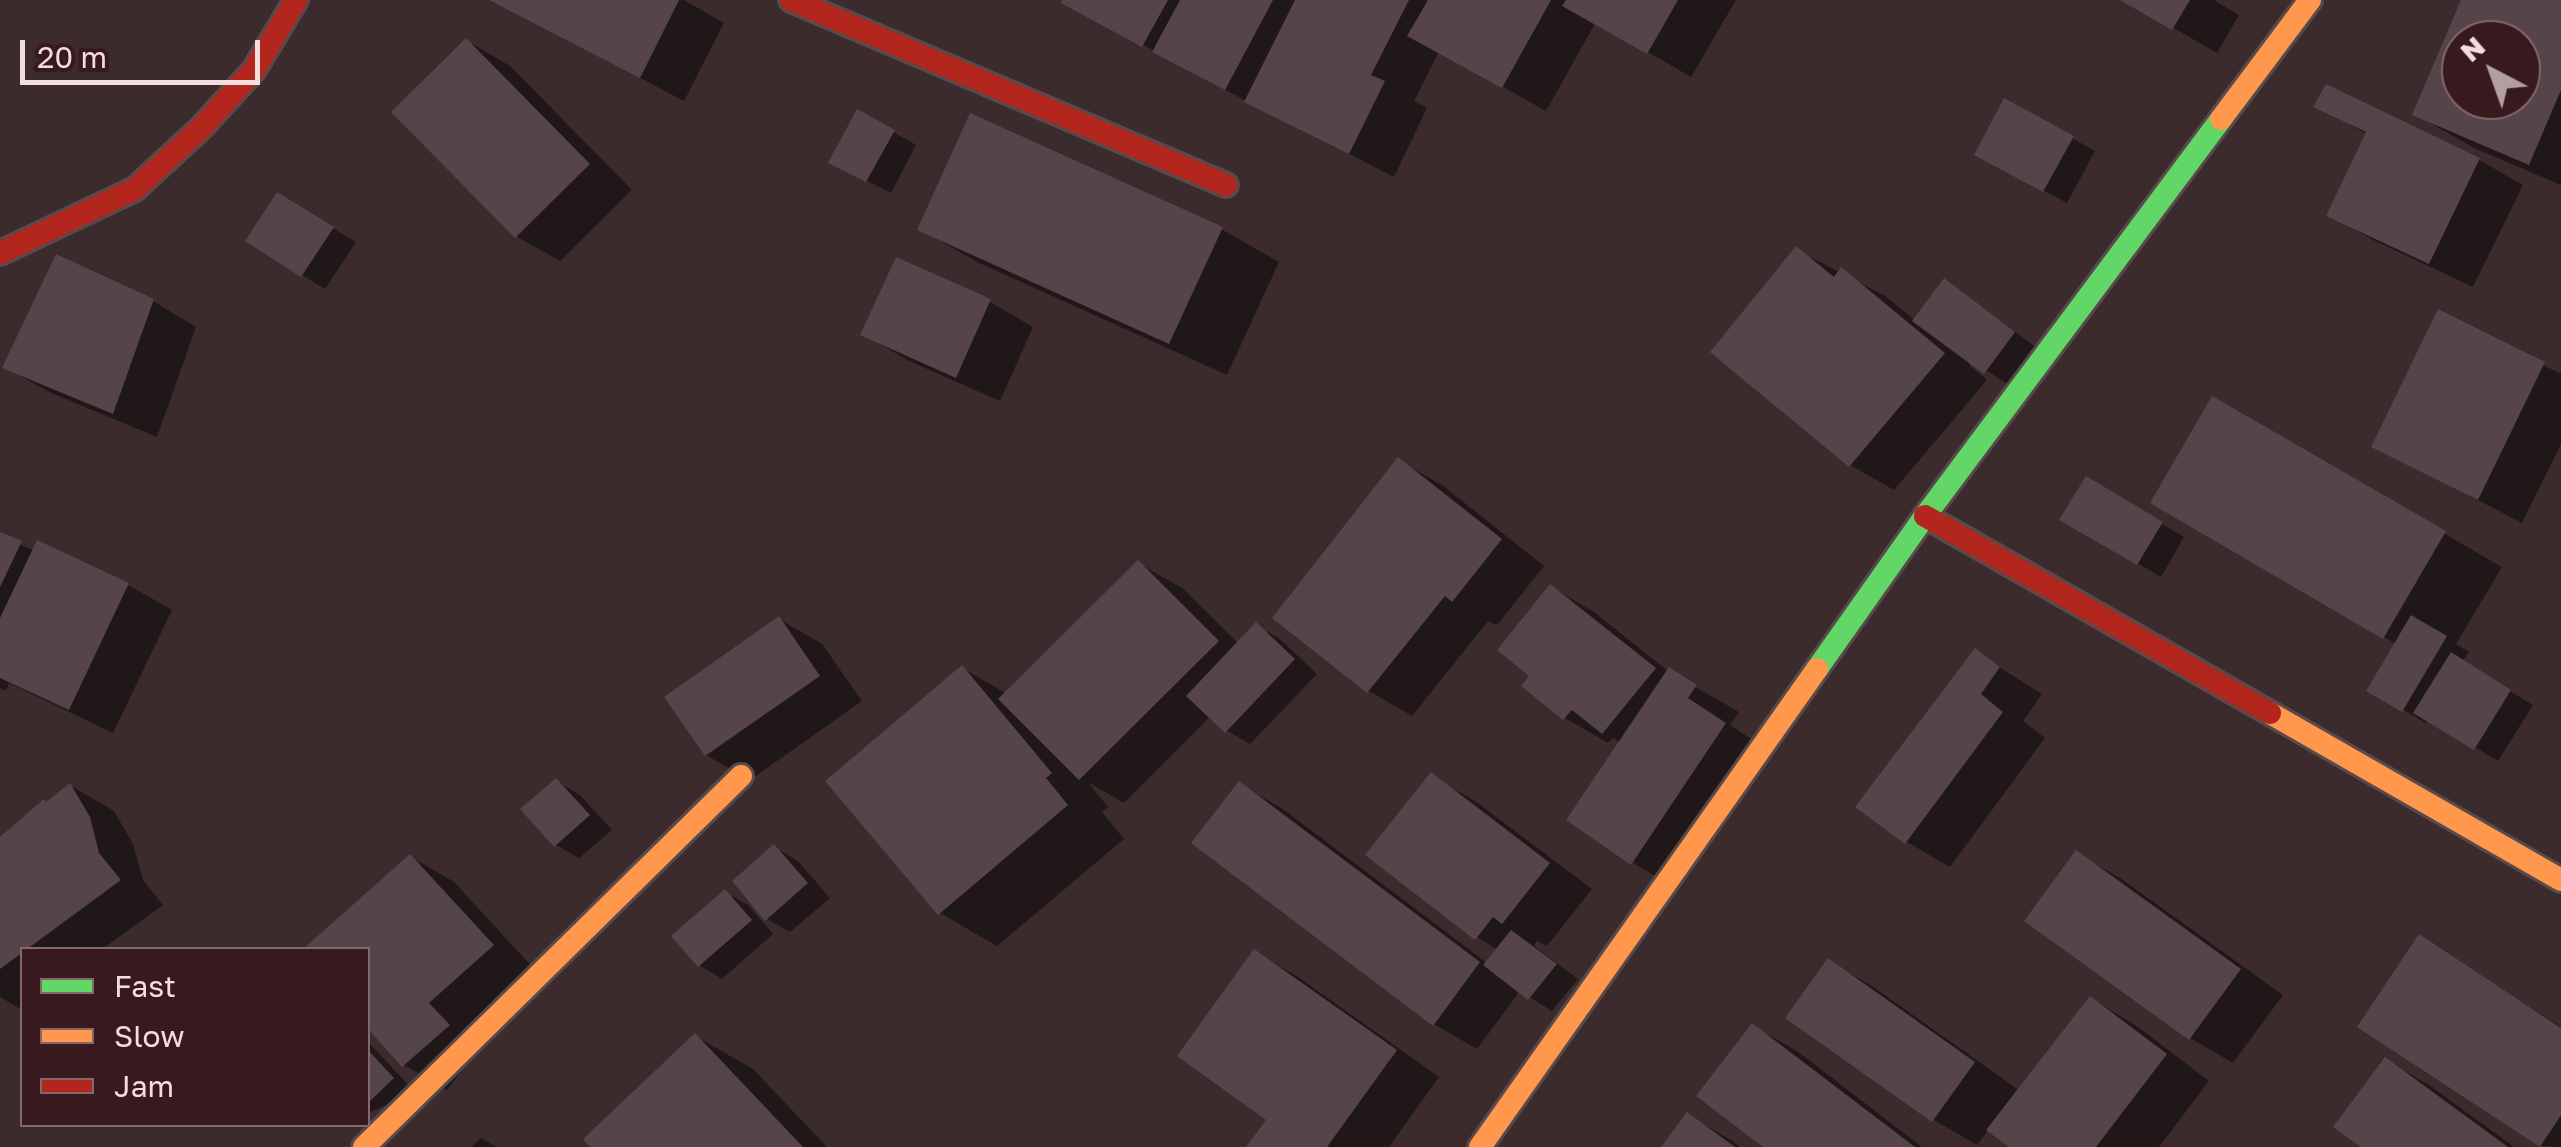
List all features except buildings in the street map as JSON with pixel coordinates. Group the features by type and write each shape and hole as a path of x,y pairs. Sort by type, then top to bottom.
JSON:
{"street":[{"path":"0,253 135,188 201,128 254,70 296,0"},
{"path":"790,0 1226,185"},
{"path":"1480,1147 1924,516 2310,0"},
{"path":"1924,516 2561,880"},
{"path":"364,1147 741,776"}],"traffic: fast":[{"path":"1817,669 1925,516 2221,119"}],"traffic: slow":[{"path":"2221,119 2310,0"},
{"path":"1480,1147 1817,669"},
{"path":"2270,713 2561,880"},
{"path":"364,1147 741,776"}],"traffic: jam":[{"path":"0,253 135,189 201,128 254,70 296,0"},
{"path":"791,0 1226,185"},
{"path":"1925,516 2270,713"}]}
